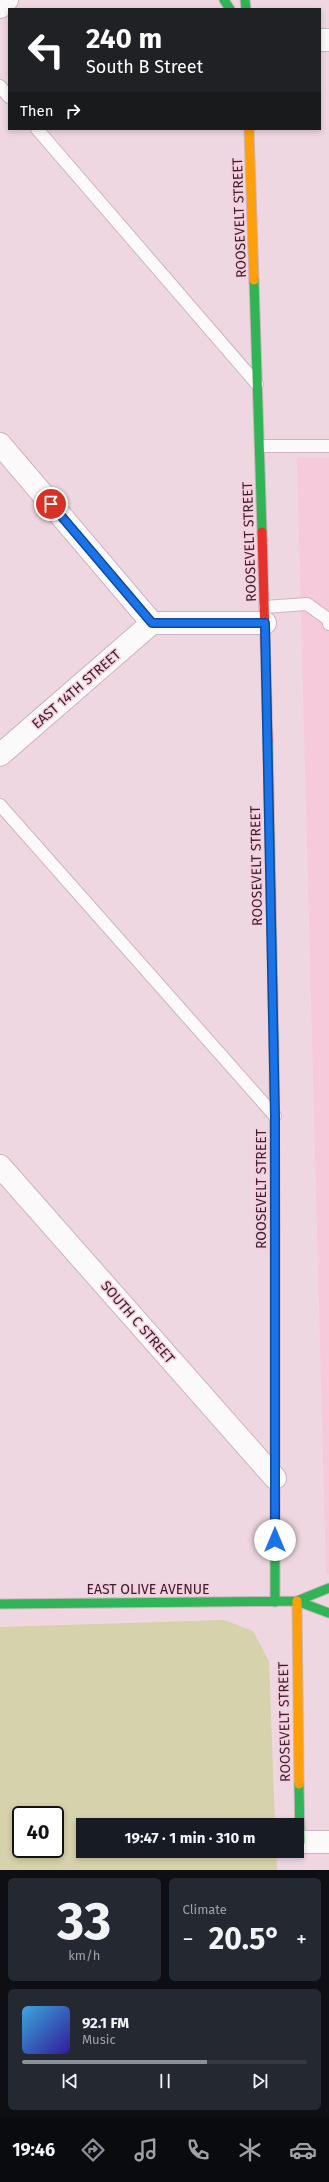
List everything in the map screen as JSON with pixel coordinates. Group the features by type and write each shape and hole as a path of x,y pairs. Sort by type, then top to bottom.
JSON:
{"street":[{"path":"0,7 7,0"},
{"name":"ROOSEVELT STREET","path":"249,130 259,387 275,1116 275,1602"},
{"path":"0,444 152,623 265,615"},
{"name":"EAST 14TH STREET","path":"0,755 152,623"},
{"name":"SOUTH C STREET","path":"0,1166 275,1478"},
{"name":"EAST OLIVE AVENUE","path":"297,1602 329,1588"},
{"name":"ROOSEVELT STREET","path":"297,1602 300,1818"},
{"name":"EAST OLIVE AVENUE","path":"0,1604 297,1602 329,1613"},
{"path":"304,1842 329,1842"}],"lane":[{"path":"0,86 8,95"},
{"path":"38,130 259,387"},
{"path":"260,446 329,446"},
{"path":"265,615 307,604 328,619 329,624"},
{"path":"0,805 275,1116"}],"shaded area":[{"path":"297,458 329,458 329,1574 326,1574"},
{"path":"224,1620 253,1631 269,1661 275,1818 76,1818 76,1858 276,1858 277,1870 0,1870 0,1627"}],"traffic: fast":[{"path":"224,0 229,8"},
{"path":"245,0 246,8"},
{"path":"254,280 262,532"},
{"path":"268,741 274,1050"},
{"path":"275,1227 275,1602"},
{"path":"297,1601 329,1588"},
{"path":"0,1604 297,1601 329,1613"},
{"path":"299,1784 300,1818"}],"traffic: slow":[{"path":"249,130 254,280"},
{"path":"274,1050 275,1227"},
{"path":"297,1601 299,1784"}],"traffic: jam":[{"path":"262,532 268,741"}],"route":[{"path":"51,504 152,623 265,623 275,1116 275,1540"}]}
